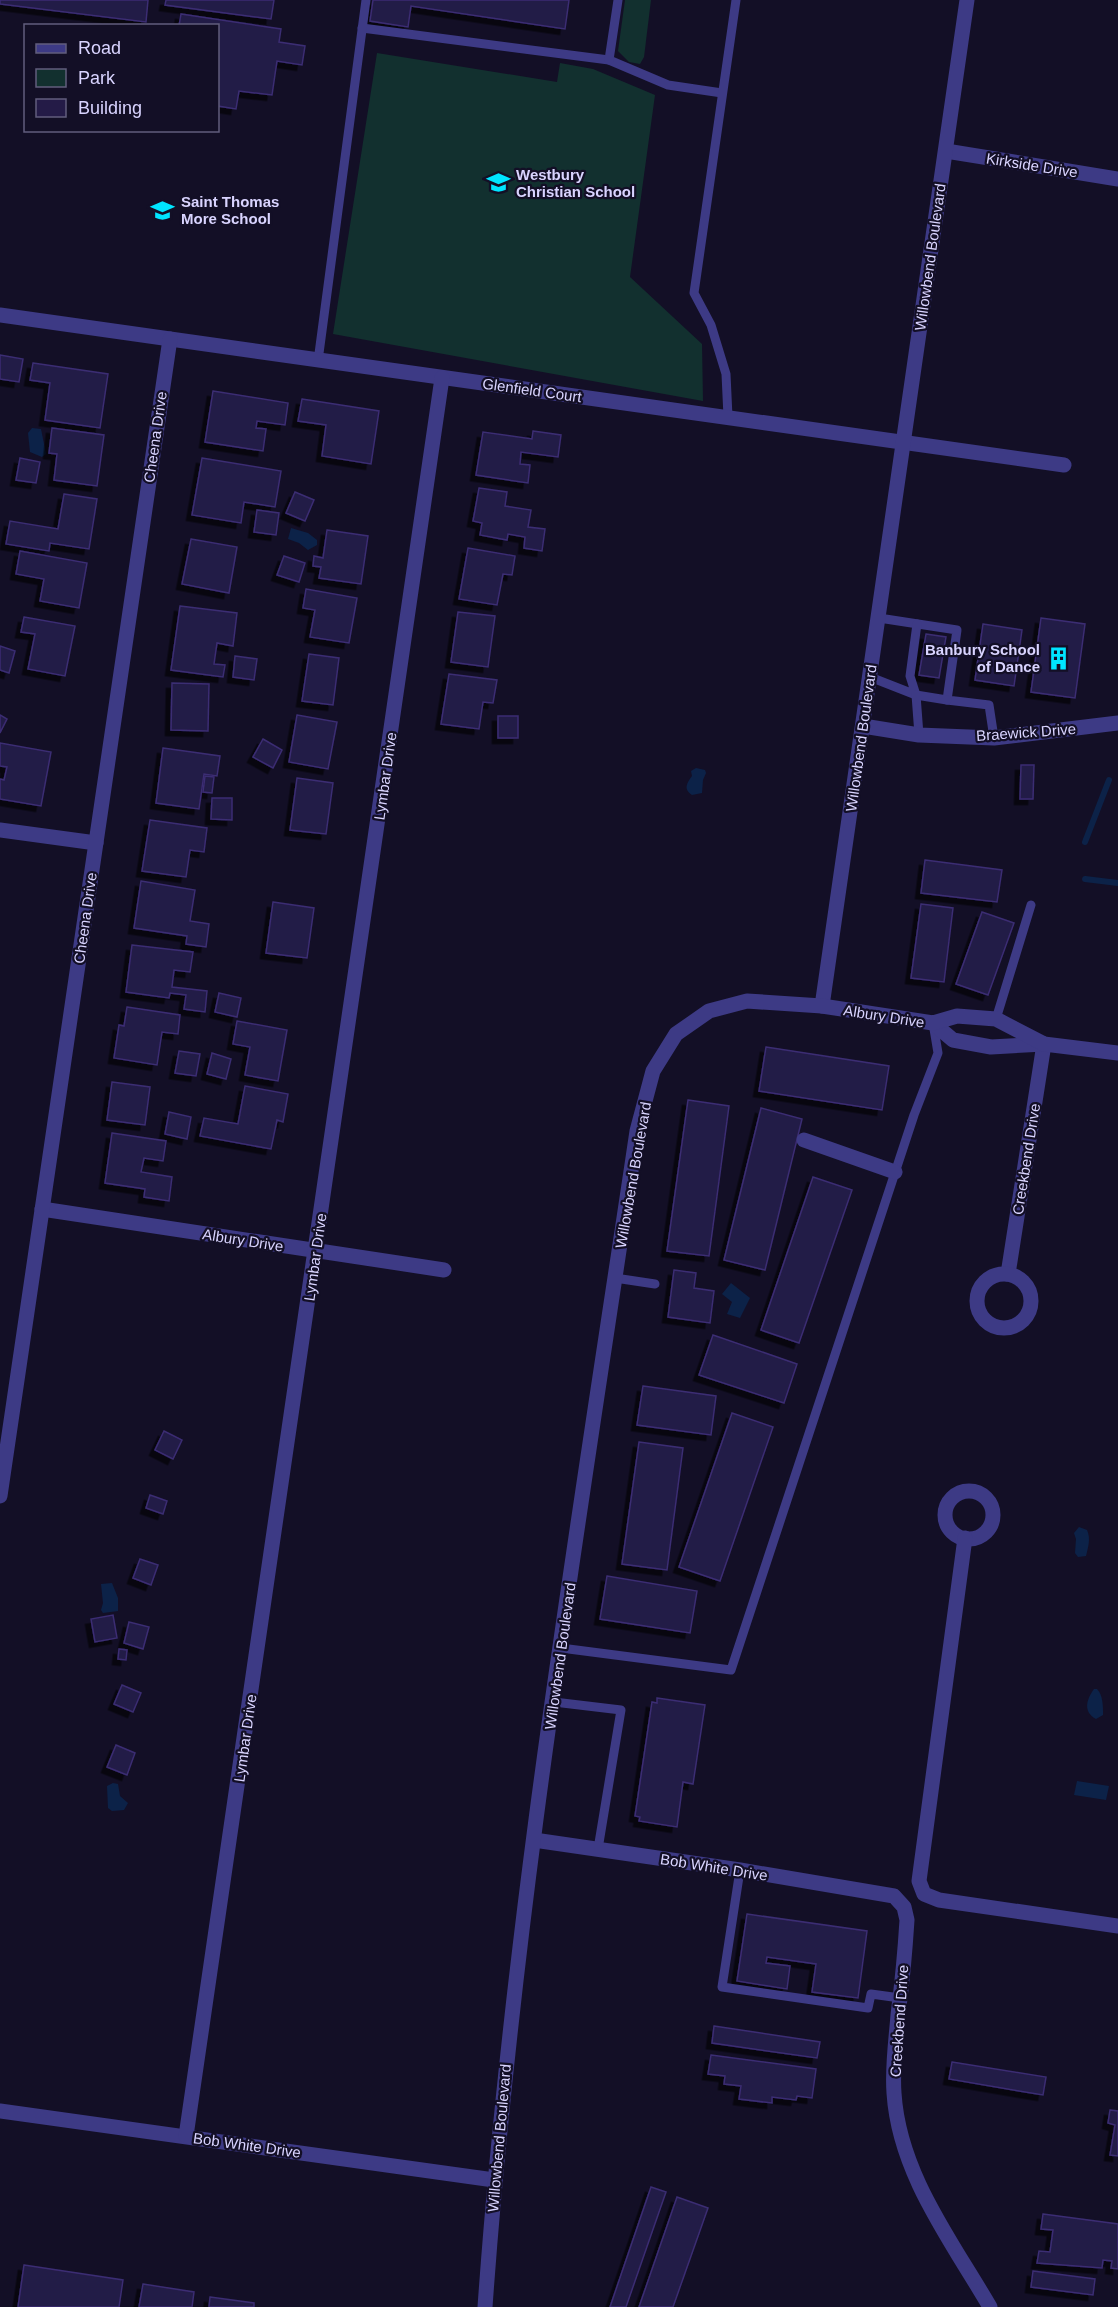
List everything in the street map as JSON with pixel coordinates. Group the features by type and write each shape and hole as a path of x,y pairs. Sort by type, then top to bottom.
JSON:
{"street":[{"name":"Willowbend Boulevard","path":"485,2307 494,2180 517,1961 637,1131 653,1071 676,1034 709,1011 747,1001 822,1006 967,0"},
{"name":"Kirkside Drive","path":"945,151 1118,180"},
{"name":"Glenfield Court","path":"0,315 1064,465"},
{"name":"Cheena Drive","path":"0,1496 170,339"},
{"name":"Lymbar Drive","path":"186,2136 442,378"},
{"name":"Braewick Drive","path":"862,726 919,735 994,738 1118,723"},
{"path":"0,830 96,843"},
{"name":"Albury Drive","path":"822,1006 933,1023 957,1016 996,1019 1044,1044 1118,1053"},
{"path":"933,1023 953,1040 991,1047 1044,1044"},
{"name":"Creekbend Drive","path":"1008,1274 1044,1044"},
{"path":"804,1140 895,1172"},
{"name":"Albury Drive","path":"42,1209 444,1270"},
{"path":"965,1538 919,1881 924,1894 939,1900 1118,1926"},
{"name":"Bob White Drive","path":"534,1840 740,1870 894,1896"},
{"name":"Creekbend Drive","path":"894,1896 904,1907 907,1920 895,2043 894,2093 908,2161 927,2200 990,2307"},
{"name":"Bob White Drive","path":"0,2110 494,2180"}],"lane":[{"path":"318,361 366,0"},
{"path":"609,60 618,0"},
{"path":"728,417 726,374 711,326 694,293 736,0"},
{"path":"362,28 609,60 668,85 722,93"},
{"path":"879,618 957,630 947,700"},
{"path":"917,624 910,676 916,695 919,735"},
{"path":"870,677 916,695 989,705 994,738"},
{"path":"996,1019 1031,905"},
{"path":"561,1648 731,1670 895,1172 938,1053 933,1023"},
{"path":"615,1278 655,1284"},
{"path":"554,1702 621,1710 598,1849"},
{"path":"740,1870 722,1987 868,2008 871,1994 900,1998"}],"green space":[{"path":"625,0 651,0 644,57 640,64 629,62 618,51"},
{"name":"Westbury Christian School","path":"377,53 557,82 560,63 593,69 655,95 630,277 702,344 703,401 333,334"}],"water":[{"path":"32,428 41,429 46,454 42,457 30,452 28,433"},
{"path":"291,528 308,533 317,540 317,545 308,550 288,539"},
{"path":"696,768 705,770 706,773 702,793 692,795 687,786 692,776 691,771"},
{"path":"731,1283 750,1298 740,1318 727,1314 732,1302 722,1294"},
{"path":"1079,1527 1087,1530 1089,1540 1086,1556 1078,1557 1075,1553 1074,1533"},
{"path":"112,1583 118,1598 118,1611 103,1613 101,1584"},
{"path":"1094,1689 1099,1691 1103,1704 1103,1715 1096,1719 1089,1713 1087,1706"},
{"path":"1077,1781 1109,1786 1106,1800 1074,1795"},
{"path":"113,1783 118,1784 120,1796 128,1803 124,1810 112,1811 108,1808 107,1786"}],"building":[{"path":"0,0 148,0 146,22 0,4"},
{"path":"166,0 274,0 271,19 165,5"},
{"path":"373,0 569,0 565,29 411,6 408,27 370,21"},
{"path":"181,14 281,29 279,42 305,46 302,65 277,61 272,95 239,91 236,109 219,106 219,24 179,24"},
{"path":"0,355 23,359 19,382 0,379"},
{"path":"33,363 108,374 100,428 45,420 50,383 30,380"},
{"path":"213,391 288,403 285,425 257,421 256,428 266,429 263,451 205,442"},
{"path":"302,399 379,411 371,464 322,456 326,425 298,421"},
{"path":"52,428 104,435 97,486 54,480 57,454 49,453"},
{"path":"533,431 561,435 558,457 521,452 520,464 530,465 528,483 476,475 483,432 532,439"},
{"path":"20,458 40,462 36,483 16,480"},
{"path":"202,458 281,471 275,507 244,502 241,523 192,515"},
{"path":"479,488 507,492 505,506 531,510 528,527 545,529 542,551 524,548 525,537 508,534 507,540 480,535 482,523 473,521"},
{"path":"295,492 314,500 305,521 286,513"},
{"path":"64,494 97,499 89,549 50,543 49,551 6,544 10,521 58,529"},
{"path":"257,510 279,513 276,535 254,532"},
{"path":"327,530 368,536 361,584 319,578 321,567 313,566 314,556 323,558"},
{"path":"191,539 237,547 229,593 182,584"},
{"path":"468,548 515,556 512,575 503,574 497,605 459,599"},
{"path":"20,551 87,563 79,608 40,601 44,579 16,574"},
{"path":"284,556 305,563 299,582 277,575"},
{"path":"306,589 357,598 349,643 310,637 315,610 303,608"},
{"path":"180,606 237,613 233,646 217,643 214,664 225,665 223,677 171,670"},
{"path":"458,612 495,616 488,667 451,662"},
{"path":"24,617 75,626 65,676 28,669 35,634 21,632"},
{"name":"Banbury School of Dance","path":"1041,618 1085,624 1075,698 1031,692"},
{"path":"983,624 1022,630 1014,686 975,680"},
{"path":"926,634 946,637 939,678 919,675"},
{"path":"0,646 15,651 9,673 0,670"},
{"path":"309,654 339,658 333,705 302,701"},
{"path":"235,656 257,659 254,680 233,677"},
{"path":"449,674 497,680 493,703 483,702 479,729 441,724"},
{"path":"172,683 209,684 208,731 171,730"},
{"path":"0,715 7,719 0,733"},
{"path":"297,715 337,722 328,769 289,762"},
{"path":"498,716 518,716 518,738 498,738"},
{"path":"263,739 282,750 273,768 253,757"},
{"path":"0,743 51,752 41,806 0,799 0,779 4,780 7,767 0,766"},
{"path":"163,748 220,756 217,776 204,774 199,809 156,803"},
{"path":"1021,765 1034,765 1033,799 1020,799"},
{"path":"205,776 214,777 212,793 203,792"},
{"path":"297,778 333,783 326,834 290,830"},
{"path":"212,798 232,798 232,820 211,819"},
{"path":"150,820 207,828 204,852 190,850 186,877 142,871"},
{"path":"925,860 1002,870 997,902 921,893"},
{"path":"141,881 195,890 190,921 209,924 206,947 186,944 187,936 134,928"},
{"path":"273,902 314,908 307,958 266,953"},
{"path":"921,904 953,908 944,982 911,978"},
{"path":"982,912 1014,923 988,995 956,984"},
{"path":"132,945 193,952 190,972 174,970 172,987 207,991 205,1012 184,1009 186,995 170,993 169,998 126,992"},
{"path":"219,993 241,998 237,1017 215,1012"},
{"path":"127,1007 180,1015 178,1034 162,1032 157,1065 114,1058 119,1025 124,1026"},
{"path":"237,1021 287,1030 278,1081 245,1075 250,1047 233,1044"},
{"path":"766,1047 889,1066 882,1110 759,1091"},
{"path":"179,1051 200,1054 196,1076 175,1073"},
{"path":"212,1053 231,1059 226,1079 207,1074"},
{"path":"112,1082 150,1087 145,1125 107,1120"},
{"path":"245,1086 288,1094 283,1122 277,1120 271,1149 200,1136 204,1118 238,1124"},
{"path":"688,1100 729,1106 709,1256 667,1251"},
{"path":"761,1108 802,1119 765,1270 724,1260"},
{"path":"169,1112 191,1117 187,1139 165,1134"},
{"path":"112,1133 166,1141 163,1161 144,1158 141,1172 172,1177 169,1201 144,1197 145,1189 105,1183"},
{"path":"813,1177 852,1190 799,1343 761,1330"},
{"path":"674,1270 696,1273 694,1288 714,1291 710,1323 668,1317"},
{"path":"713,1335 797,1364 784,1403 699,1375"},
{"path":"643,1386 716,1396 711,1435 637,1425"},
{"path":"732,1413 773,1427 720,1581 679,1567"},
{"path":"164,1431 182,1440 173,1459 155,1450"},
{"path":"639,1442 683,1448 667,1570 622,1564"},
{"path":"150,1495 167,1501 163,1514 146,1508"},
{"path":"140,1559 158,1565 151,1585 133,1578"},
{"path":"607,1576 697,1591 690,1633 600,1619"},
{"path":"113,1615 117,1638 95,1642 91,1619"},
{"path":"129,1622 149,1627 143,1649 124,1643"},
{"path":"119,1649 127,1650 126,1660 118,1659"},
{"path":"122,1685 141,1693 133,1712 114,1704"},
{"path":"657,1698 705,1705 693,1784 683,1782 677,1827 639,1821 640,1817 635,1816 652,1702 657,1703"},
{"path":"116,1745 135,1753 127,1775 107,1767"},
{"path":"747,1914 867,1931 858,1998 812,1992 816,1964 767,1957 766,1963 790,1966 787,1989 737,1981"},
{"path":"714,2026 820,2042 817,2058 712,2043"},
{"path":"711,2055 816,2069 812,2098 797,2096 796,2100 772,2097 772,2103 739,2099 741,2086 724,2084 725,2076 708,2074"},
{"path":"952,2062 1046,2077 1043,2095 949,2079"},
{"path":"1110,2110 1118,2111 1118,2156 1110,2155 1115,2125 1108,2123"},
{"path":"651,2187 666,2192 626,2307 610,2307"},
{"path":"677,2197 708,2208 673,2307 639,2307"},
{"path":"1043,2214 1118,2224 1118,2269 1111,2268 1112,2261 1103,2260 1102,2268 1037,2263 1039,2251 1050,2252 1053,2230 1041,2229"},
{"path":"24,2265 123,2280 119,2307 18,2307"},
{"path":"1033,2271 1095,2279 1093,2295 1031,2287"},
{"path":"143,2284 194,2292 192,2307 139,2307"},
{"path":"210,2297 254,2303 254,2307 209,2307"}],"waterway":[{"path":"1085,842 1109,780"},
{"path":"1085,879 1118,883"}],"place":[{"name":"Westbury Christian School","path":"498,183"},
{"name":"Saint Thomas More School","path":"163,210"},
{"name":"Banbury School of Dance","path":"1058,658"}]}
